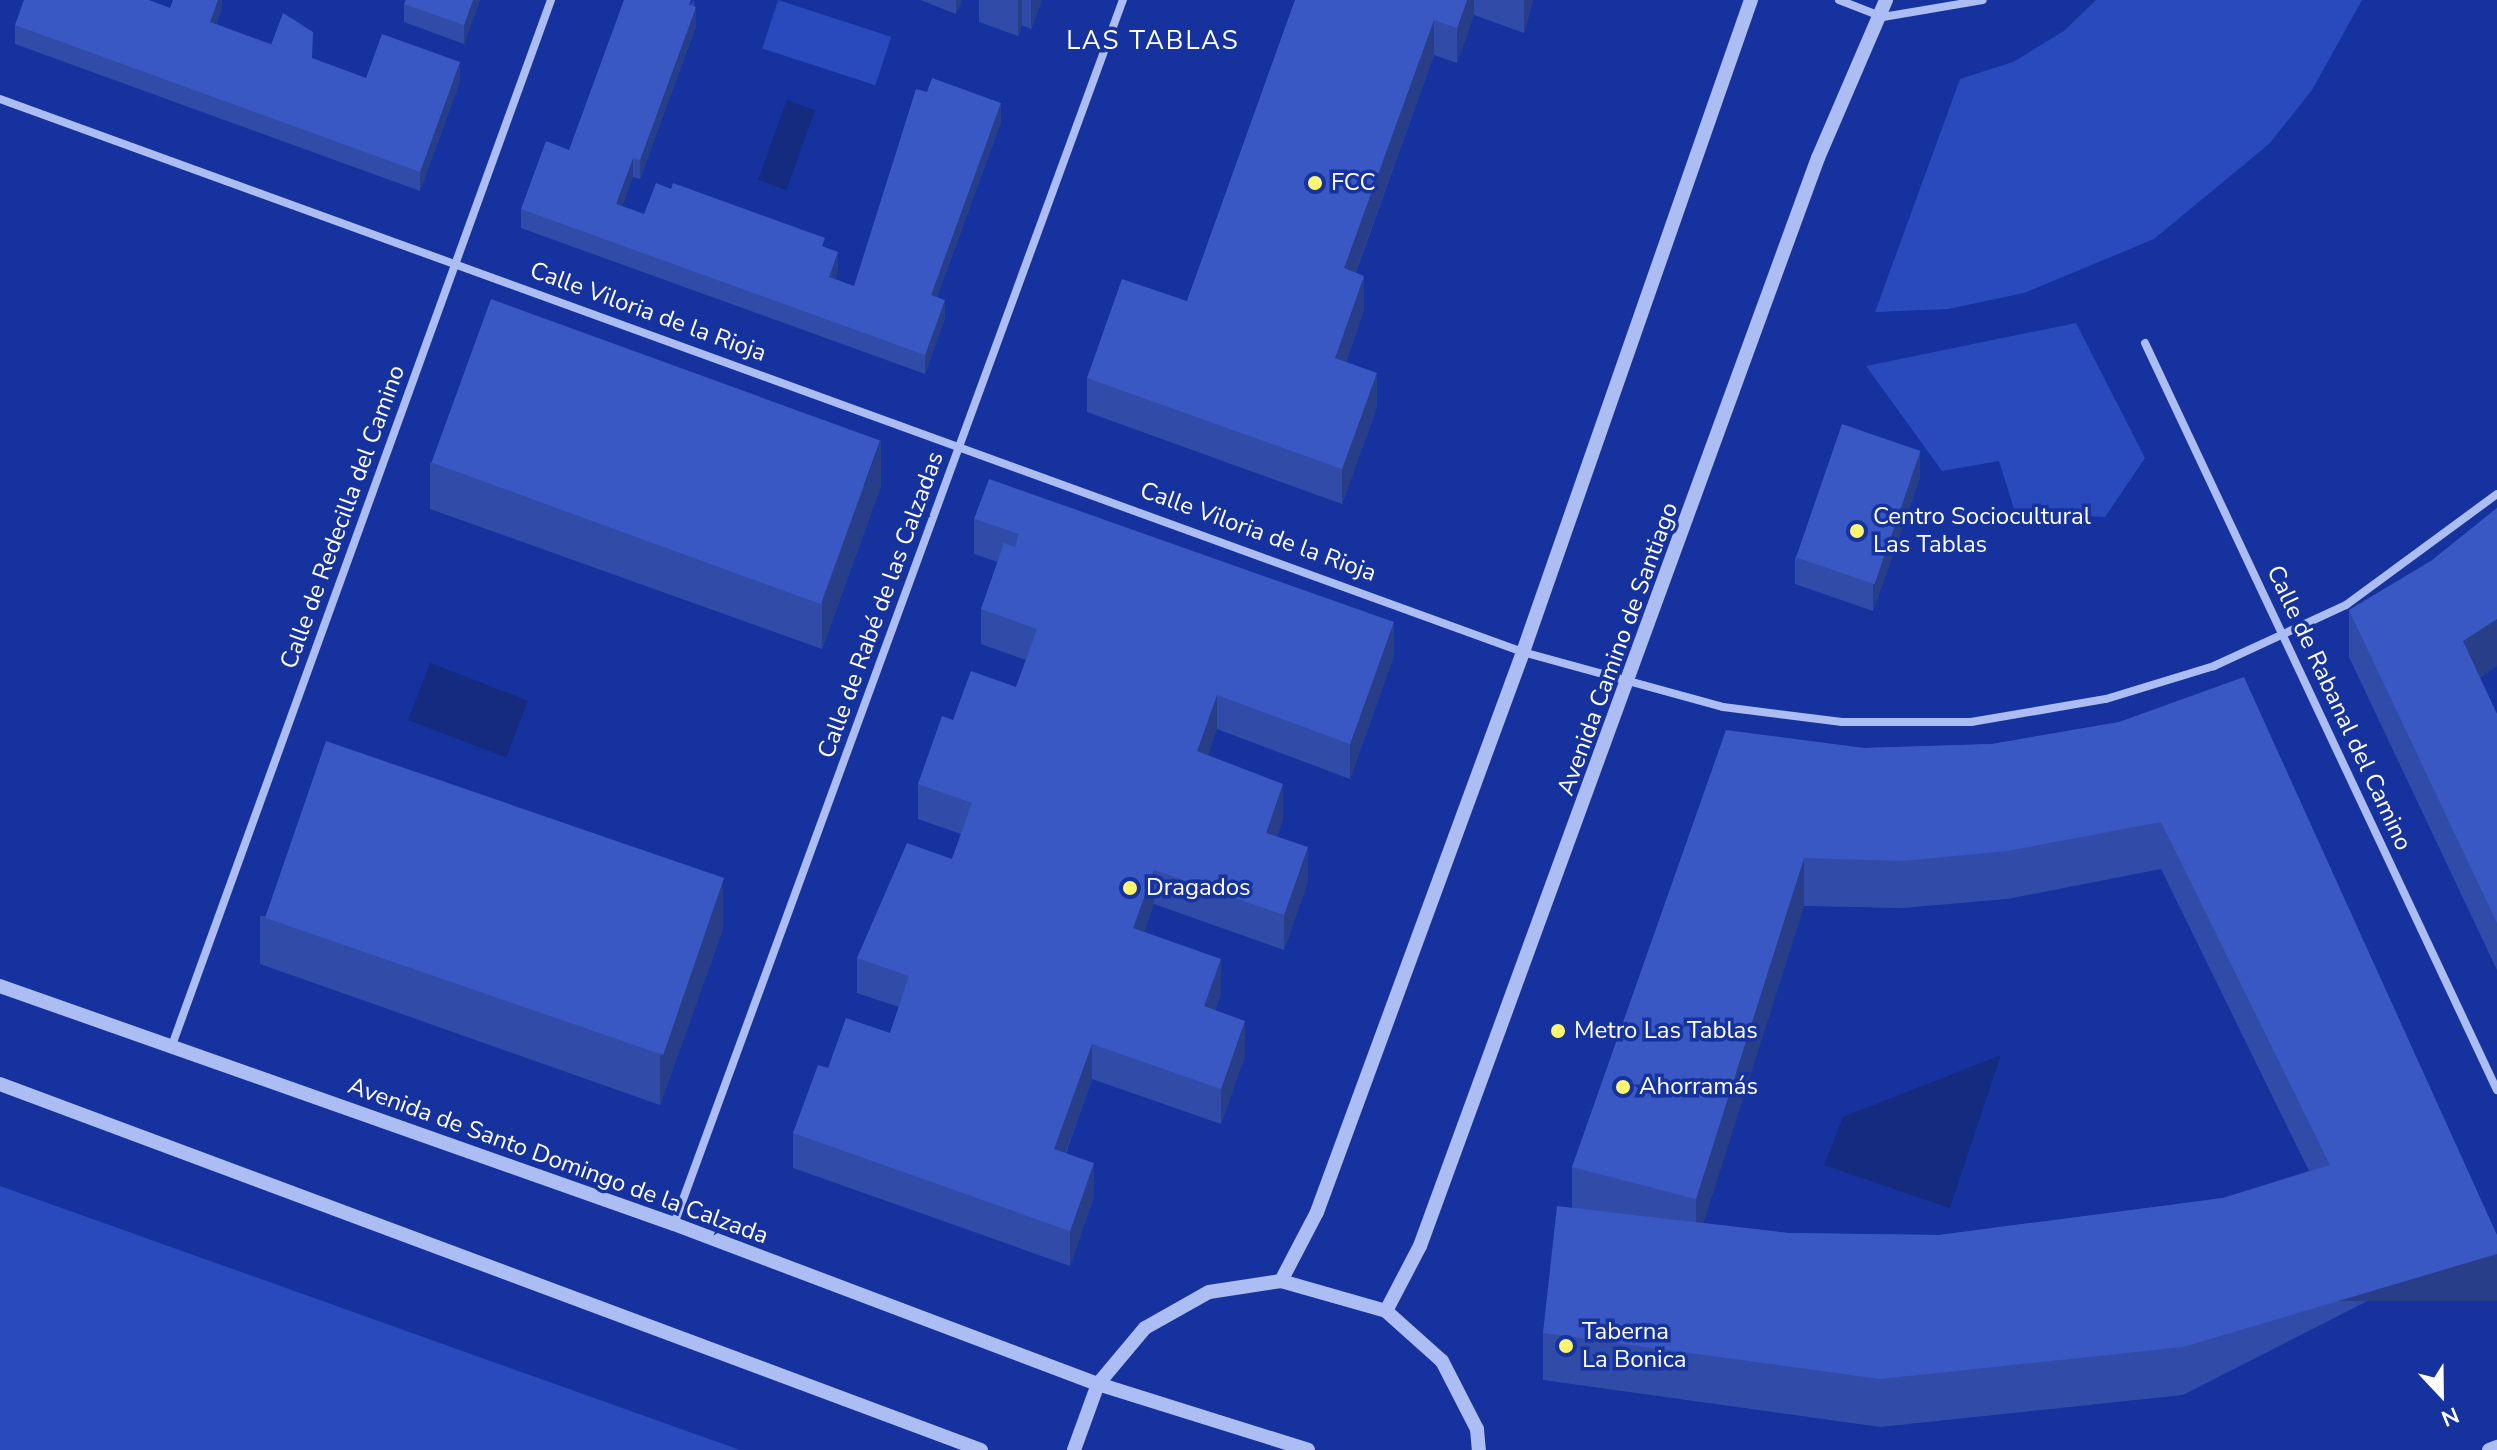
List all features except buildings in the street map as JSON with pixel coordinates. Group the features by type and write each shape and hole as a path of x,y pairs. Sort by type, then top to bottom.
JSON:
{"street":[{"name":"Calle de Redecilla del Camino","path":"171,1048 551,0"},
{"name":"Calle de Rabé de las Calzadas","path":"674,1224 1123,0"},
{"path":"1281,1281 1317,1212 1523,652 1751,0"},
{"path":"1839,0 1883,17 1983,0"},
{"name":"Avenida Camino de Santiago","path":"1386,1311 1420,1246 1629,685 1818,158 1883,17 1886,0"},
{"name":"Calle Viloria de la Rioja","path":"0,99 961,445 1523,652 1629,685 1723,707 1842,722 1971,722 2106,699 2284,636 2346,605 2497,494"},
{"name":"Calle de Rabanal del Camino","path":"2145,343 2497,1090"},
{"name":"Avenida de Santo Domingo de la Calzada","path":"0,986 674,1224 1098,1384 1308,1450"},
{"path":"0,1084 981,1450"},
{"path":"1074,1450 1098,1384 1145,1328 1209,1292 1281,1281 1386,1311 1442,1361 1477,1429 1479,1450"},
{"path":"2489,1450 2497,1447"}],"shaded area":[{"path":"778,0 891,37 875,85 762,49"},
{"path":"2096,0 2362,0 2312,90 2269,144 2154,239 2024,293 1948,309 1875,312 1960,79 2013,62 2064,31"},
{"path":"787,100 815,110 786,190 758,180"},
{"path":"2076,323 2145,458 2105,517 2015,512 1999,461 1942,471 1866,366"},
{"path":"430,663 528,701 506,758 408,720"},
{"path":"2001,1055 1950,1208 1824,1165 1843,1117"},
{"path":"0,1186 740,1450 0,1450"}],"place":[{"name":"FCC","path":"1315,183"},
{"name":"Centro Sociocultural Las Tablas","path":"1857,531"},
{"name":"Dragados","path":"1130,888"},
{"name":"Metro Las Tablas","path":"1558,1031"},
{"name":"Ahorramás","path":"1623,1087"},
{"name":"Taberna La Bonica","path":"1566,1346"}],"district":[{"name":"LAS TABLAS","path":"1153,41"}]}
